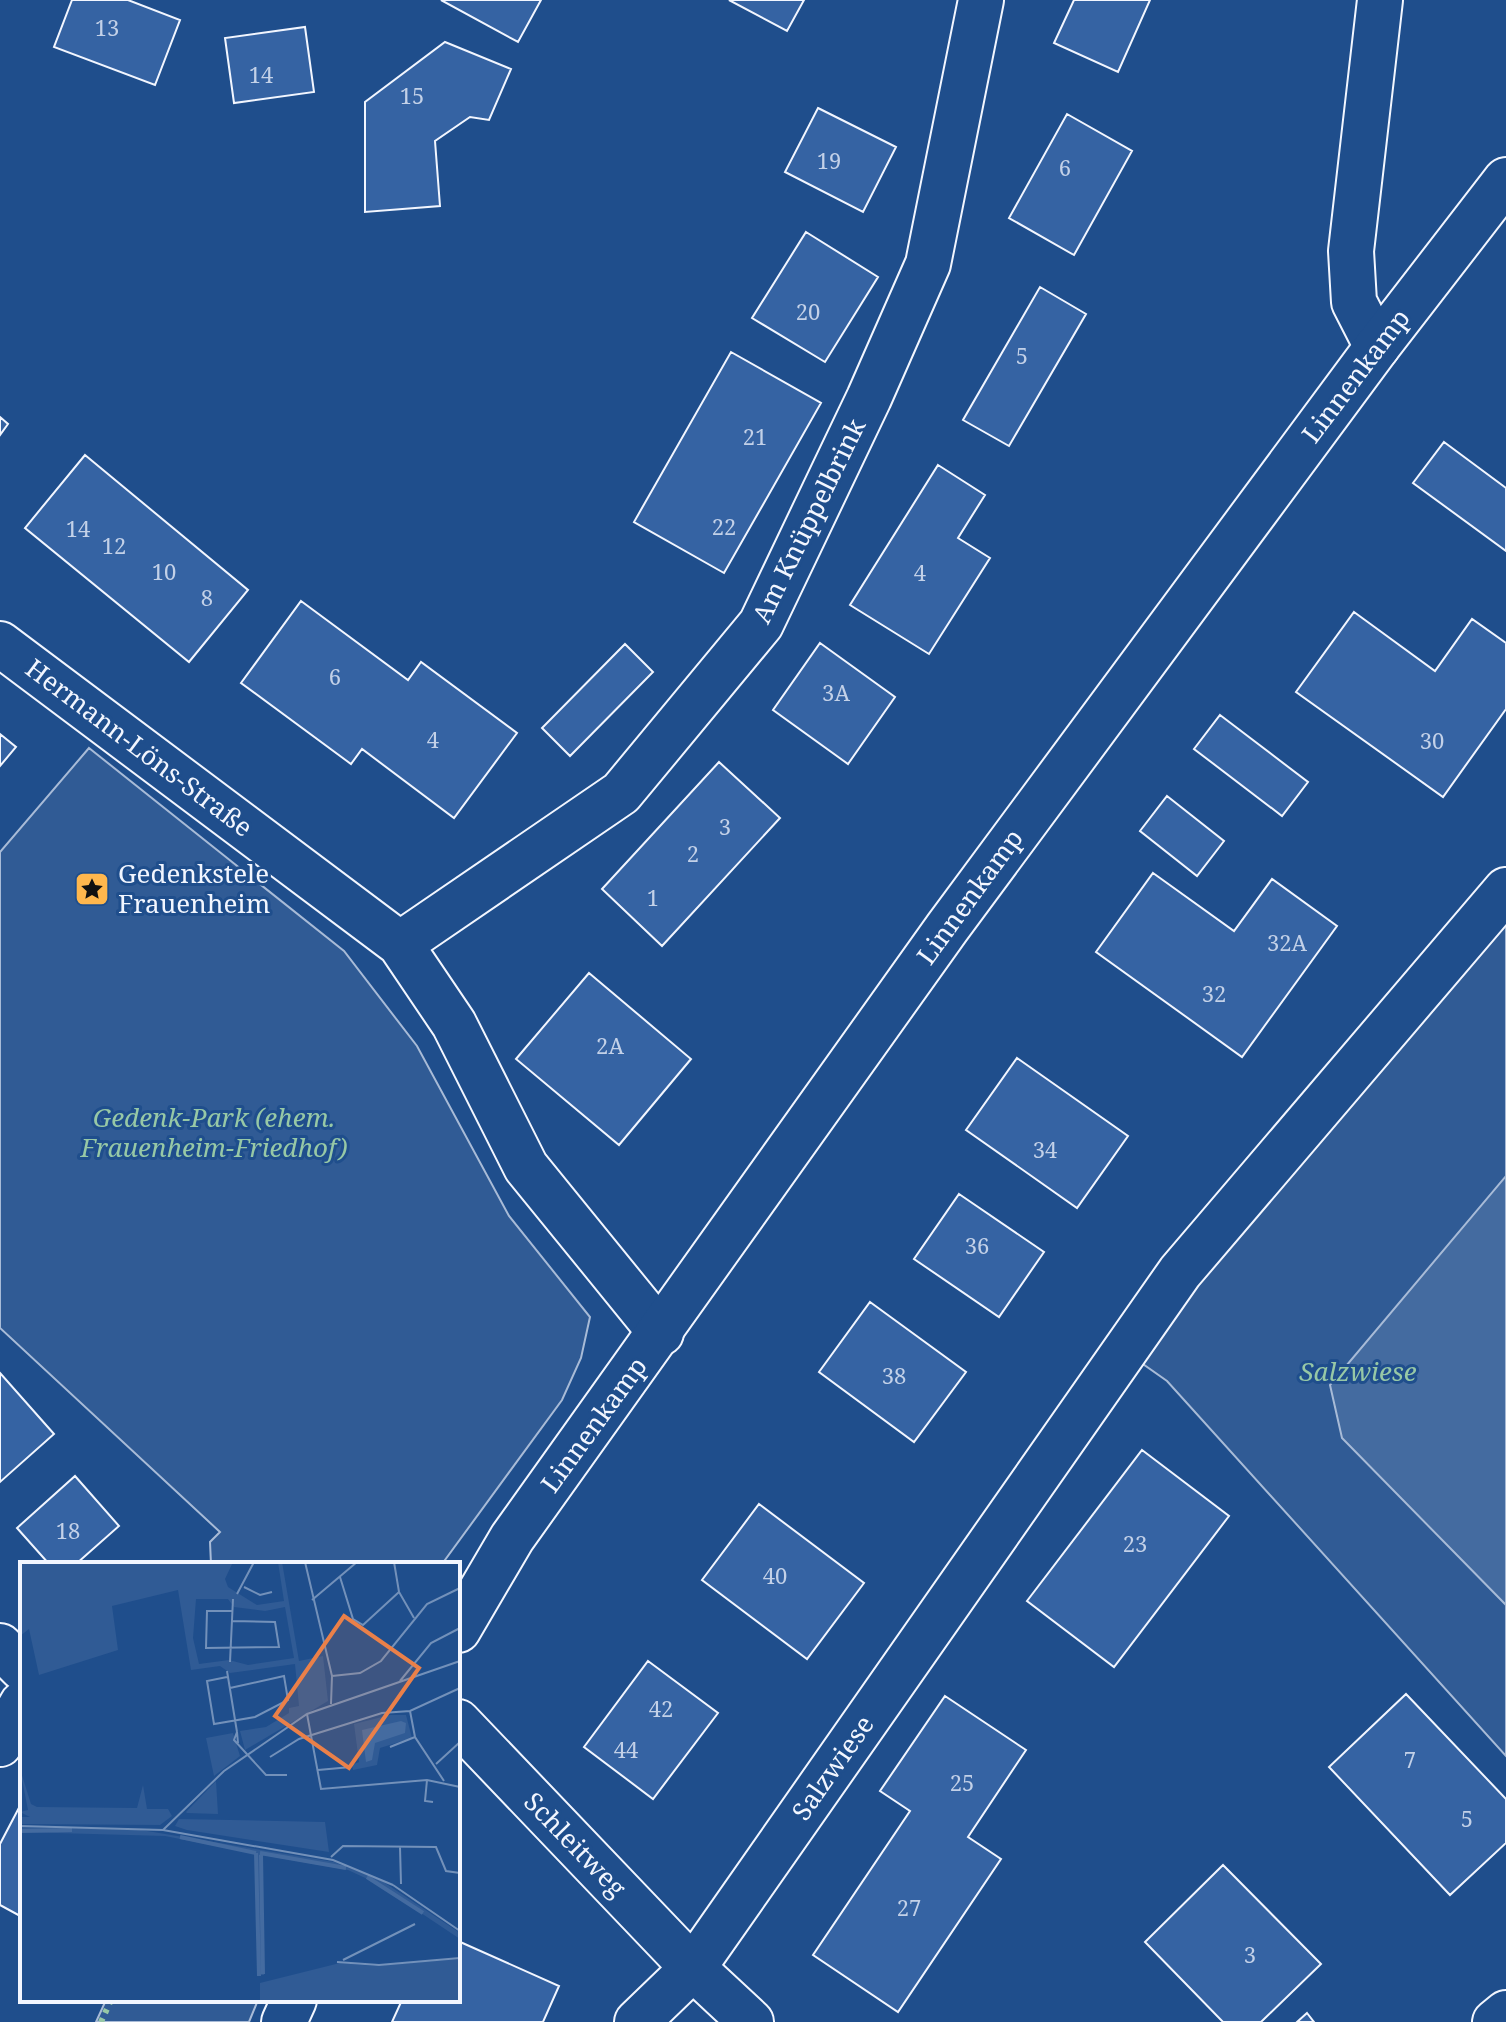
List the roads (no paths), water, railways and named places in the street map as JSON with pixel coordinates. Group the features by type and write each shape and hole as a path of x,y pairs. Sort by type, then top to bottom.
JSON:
{"street":[{"name":"Am Knüppelbrink","path":"400,944 621,793 761,624 869,398 928,264 981,0"},
{"path":"1377,347 1354,302 1351,251 1380,0"},
{"name":"Linnenkamp","path":"460,1627 512,1538 947,928 1377,347 1506,180"},
{"name":"Hermann-Löns-Straße","path":"0,644 400,944 454,1024 526,1167 661,1333"},
{"name":"Salzwiese","path":"693,1968 1180,1272 1506,890"},
{"path":"0,1646 20,1666"},
{"path":"0,1744 20,1708"},
{"name":"Schleitweg","path":"460,1724 693,1968 751,2022"},
{"path":"637,2022 693,1968"},
{"path":"284,2022 293,2002"},
{"path":"1495,2022 1506,2013"}],"place":[{"name":"Gedenkstele Frauenheim","path":"92,889"}],"park label":[{"name":"Gedenk-Park (ehem. Frauenheim-Friedhof)","path":"214,1133"}]}
